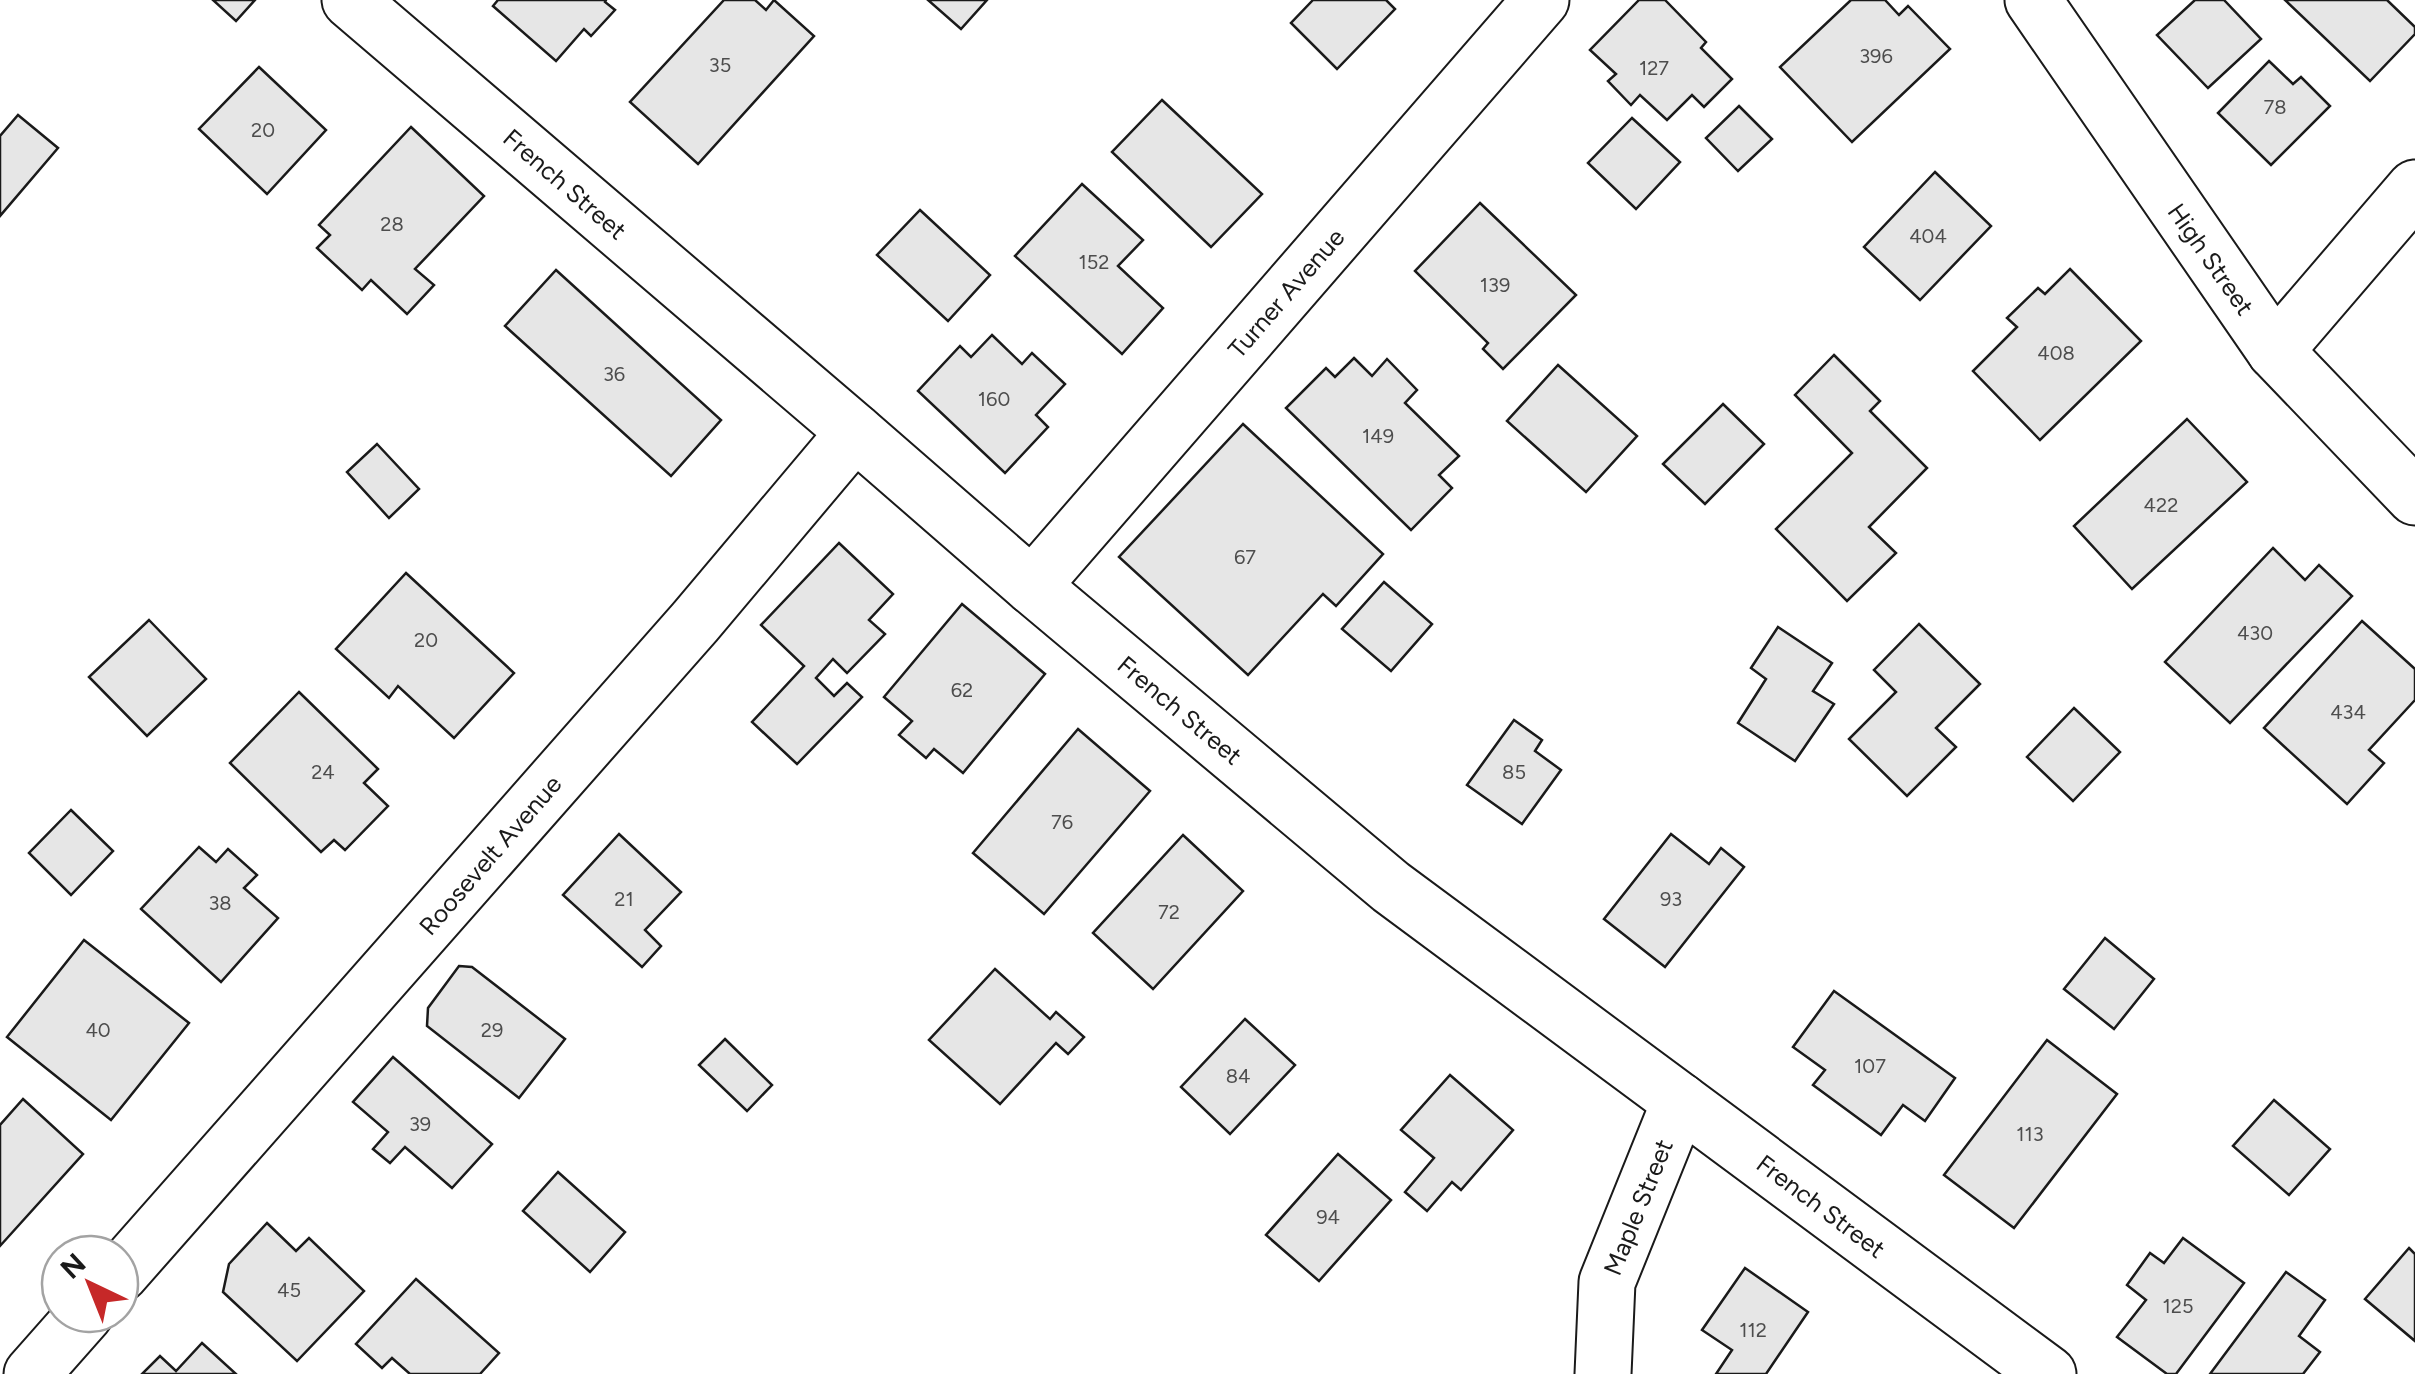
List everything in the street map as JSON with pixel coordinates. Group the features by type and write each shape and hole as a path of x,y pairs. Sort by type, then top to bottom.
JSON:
{"street":[{"name":"French Street","path":"350,0 1032,586 1391,887 2048,1374"},
{"name":"Turner Avenue","path":"1032,586 1541,0"},
{"name":"High Street","path":"2033,0 2275,352 2415,496"},
{"path":"2275,352 2415,188"},
{"name":"Roosevelt Avenue","path":"140,1251 695,622 856,432"},
{"name":"Maple Street","path":"1602,1374 1607,1282 1680,1101"},
{"path":"32,1374 67,1334"}],"building":[{"path":"213,0 255,0 236,21"},
{"path":"498,0 606,0 615,10 591,36 584,29 556,61 493,6"},
{"path":"724,0 755,0 766,10 774,0 814,36 698,164 630,102"},
{"path":"928,0 987,0 961,29"},
{"path":"1313,0 1386,0 1395,9 1337,69 1291,23"},
{"path":"1639,0 1665,0 1706,42 1701,48 1732,79 1704,107 1692,95 1667,120 1640,95 1631,105 1608,81 1616,74 1590,50"},
{"path":"1851,0 1885,0 1899,15 1908,6 1950,49 1852,142 1780,67"},
{"path":"2195,0 2224,0 2261,39 2208,88 2157,35"},
{"path":"2285,0 2387,0 2415,27 2415,34 2370,81"},
{"path":"2269,61 2293,84 2301,77 2330,106 2271,165 2218,113"},
{"path":"259,67 326,130 267,194 199,129"},
{"path":"1162,100 1262,194 1211,247 1112,152"},
{"path":"1739,106 1772,139 1738,171 1706,138"},
{"path":"18,115 58,148 0,216 0,136"},
{"path":"1632,118 1680,162 1636,209 1588,163"},
{"path":"411,127 484,196 415,269 434,285 407,314 371,280 362,290 317,248 330,235 319,225"},
{"path":"1935,172 1991,226 1920,300 1864,247"},
{"path":"1082,184 1143,240 1118,266 1163,308 1122,354 1015,256"},
{"path":"1480,203 1576,295 1503,369 1483,349 1488,343 1415,271"},
{"path":"920,210 990,275 948,321 877,255"},
{"path":"2070,269 2141,341 2040,440 1973,371 2017,327 2007,318 2038,288 2045,294"},
{"path":"556,270 721,420 671,476 505,326"},
{"path":"992,335 1022,364 1032,353 1065,384 1036,415 1048,427 1005,473 918,391 960,346 971,357"},
{"path":"1834,355 1880,401 1870,411 1927,468 1869,527 1896,553 1847,601 1776,529 1852,453 1795,395"},
{"path":"1354,358 1372,376 1387,359 1417,390 1405,403 1459,456 1439,475 1452,488 1411,530 1286,408 1326,368 1335,377"},
{"path":"1558,365 1637,436 1586,492 1507,421"},
{"path":"1723,404 1764,444 1705,504 1663,464"},
{"path":"2187,419 2247,482 2132,589 2074,526"},
{"path":"1243,424 1383,554 1336,606 1323,594 1248,675 1119,557"},
{"path":"377,444 419,489 389,518 347,472"},
{"path":"839,543 893,594 869,620 885,634 847,673 833,659 816,678 834,696 847,683 862,697 797,764 752,722 804,666 761,625"},
{"path":"2273,548 2305,580 2319,565 2352,596 2230,723 2165,662"},
{"path":"406,573 514,673 454,738 398,686 389,698 336,649"},
{"path":"1384,582 1432,624 1391,671 1342,629"},
{"path":"962,604 1045,674 963,773 934,749 926,758 899,735 912,721 884,697"},
{"path":"149,620 206,679 147,736 89,677"},
{"path":"2362,621 2415,669 2415,700 2369,750 2384,763 2347,804 2264,728"},
{"path":"1919,624 1980,684 1936,728 1956,747 1907,796 1849,739 1896,692 1874,670"},
{"path":"1778,627 1832,663 1813,691 1834,704 1795,761 1738,723 1766,679 1751,668"},
{"path":"299,692 378,769 364,783 388,806 345,850 334,840 321,852 230,763"},
{"path":"2074,708 2120,752 2073,801 2027,757"},
{"path":"1514,720 1542,740 1535,751 1561,770 1522,824 1467,785"},
{"path":"1078,729 1150,791 1044,914 973,853"},
{"path":"71,810 113,851 71,895 29,853"},
{"path":"619,834 681,892 645,930 661,946 642,967 563,895"},
{"path":"1671,834 1709,864 1721,848 1744,867 1665,967 1604,919"},
{"path":"1183,835 1243,891 1153,989 1093,933"},
{"path":"199,847 216,862 228,849 257,875 244,888 278,918 221,982 141,909"},
{"path":"2105,938 2154,979 2114,1029 2064,989"},
{"path":"84,940 189,1023 111,1120 7,1037"},
{"path":"459,966 472,967 565,1039 519,1098 427,1026 428,1008"},
{"path":"995,969 1050,1019 1056,1012 1084,1037 1068,1054 1056,1043 1000,1104 929,1040"},
{"path":"1834,991 1955,1078 1925,1121 1903,1105 1881,1135 1813,1085 1825,1070 1793,1047"},
{"path":"1245,1019 1295,1065 1230,1134 1181,1087"},
{"path":"725,1039 772,1085 747,1111 699,1065"},
{"path":"2047,1040 2117,1094 2014,1228 1944,1175"},
{"path":"393,1057 492,1144 452,1188 405,1147 390,1163 373,1149 388,1132 353,1102"},
{"path":"1450,1075 1513,1130 1461,1190 1452,1182 1427,1211 1405,1192 1434,1158 1401,1130"},
{"path":"23,1099 83,1154 0,1246 0,1125"},
{"path":"2274,1100 2330,1149 2289,1195 2233,1146"},
{"path":"1338,1154 1391,1200 1319,1281 1266,1235"},
{"path":"558,1172 625,1232 590,1272 523,1211"},
{"path":"267,1223 296,1251 309,1238 364,1291 297,1361 223,1292 229,1264"},
{"path":"2183,1238 2244,1283 2176,1374 2167,1374 2117,1337 2146,1300 2127,1285 2150,1253 2164,1263"},
{"path":"2409,1248 2415,1254 2415,1341 2365,1299"},
{"path":"1745,1268 1808,1312 1766,1374 1716,1374 1732,1350 1702,1330"},
{"path":"2286,1272 2325,1300 2299,1336 2320,1352 2303,1374 2210,1374"},
{"path":"416,1279 499,1353 480,1374 410,1374 392,1358 382,1368 356,1344"},
{"path":"202,1343 236,1374 142,1374 160,1356 176,1371"}]}
